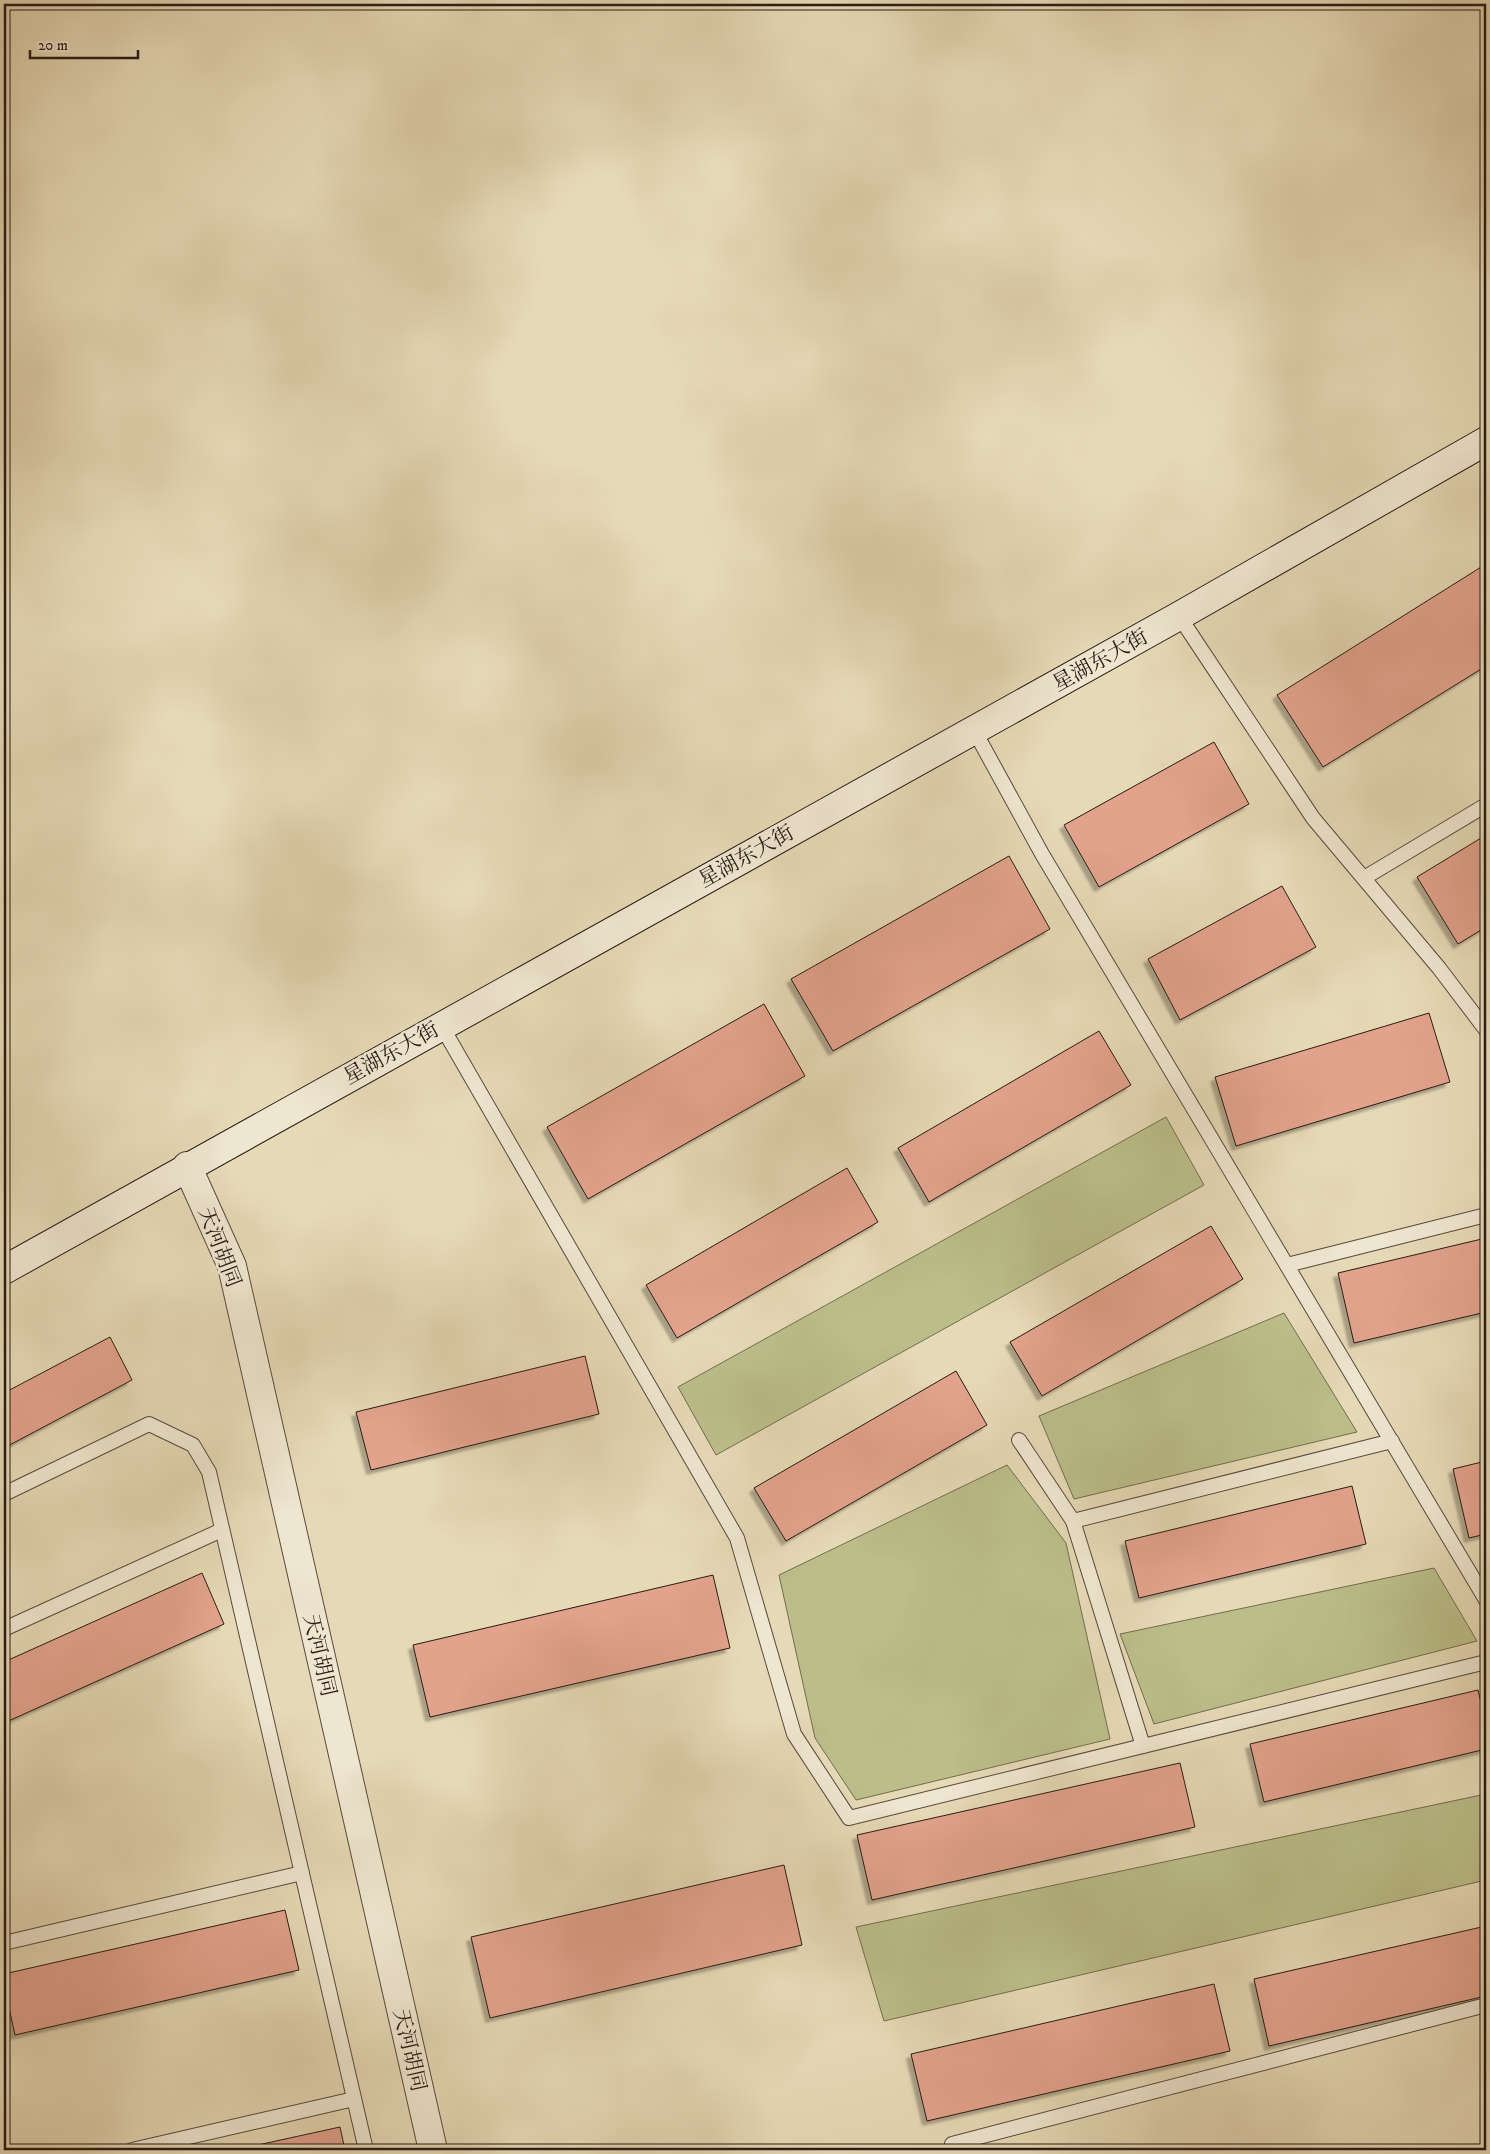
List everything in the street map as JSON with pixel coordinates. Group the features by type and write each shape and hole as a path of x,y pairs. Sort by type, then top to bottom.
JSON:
{"street":[{"name":"星湖东大街","path":"4,1270 187,1166 1179,616 1486,441"},
{"name":"天河胡同","path":"187,1166 232,1266 433,2150"}],"lane":[{"path":"1179,616 1313,818 1438,968 1486,1030"},
{"path":"974,730 1042,854 1486,1600"},
{"path":"1364,878 1486,805"},
{"path":"442,1025 737,1538 794,1734 849,1818 1486,1662"},
{"path":"1287,1265 1486,1215"},
{"path":"4,1494 149,1424 193,1445 209,1472 366,2150"},
{"path":"1019,1440 1073,1522 1143,1746"},
{"path":"1073,1522 1392,1441"},
{"path":"4,1628 222,1530"},
{"path":"4,1943 302,1873"},
{"path":"952,2144 1486,2005"},
{"path":"132,2150 354,2099"}],"green space":[{"path":"1166,1117 1204,1185 716,1455 678,1387"},
{"path":"1284,1313 1357,1432 1074,1499 1039,1416"},
{"path":"1007,1465 1066,1543 1110,1739 856,1800 815,1738 779,1575"},
{"path":"1434,1568 1477,1641 1154,1724 1120,1634"},
{"path":"1486,1794 1486,1880 884,2021 856,1927"}],"building":[{"path":"1486,564 1486,666 1323,767 1277,695"},
{"path":"1214,742 1249,804 1099,887 1064,825"},
{"path":"1486,835 1486,927 1458,944 1417,877"},
{"path":"1009,856 1050,929 833,1051 791,979"},
{"path":"1282,886 1316,947 1180,1020 1148,959"},
{"path":"764,1004 805,1076 588,1199 547,1127"},
{"path":"1429,1013 1450,1082 1236,1146 1215,1077"},
{"path":"1099,1031 1131,1085 929,1202 898,1148"},
{"path":"847,1168 878,1222 677,1338 646,1285"},
{"path":"1211,1226 1243,1279 1042,1396 1010,1342"},
{"path":"1486,1238 1486,1312 1354,1343 1338,1273"},
{"path":"110,1337 132,1380 4,1448 4,1393"},
{"path":"585,1356 599,1414 371,1470 356,1412"},
{"path":"956,1371 987,1425 786,1541 754,1488"},
{"path":"1486,1461 1486,1534 1469,1538 1453,1469"},
{"path":"1352,1486 1366,1544 1139,1598 1125,1541"},
{"path":"202,1573 224,1624 4,1723 4,1662"},
{"path":"713,1575 730,1648 430,1717 413,1645"},
{"path":"1478,1690 1486,1724 1486,1749 1264,1802 1250,1744"},
{"path":"1180,1763 1195,1827 872,1900 857,1835"},
{"path":"784,1865 802,1945 490,2018 471,1937"},
{"path":"285,1910 299,1970 15,2035 4,1985 4,1974"},
{"path":"1486,1926 1486,1996 1269,2046 1254,1979"},
{"path":"1214,1984 1230,2051 927,2121 911,2054"},
{"path":"340,2127 345,2150 235,2150"}]}
